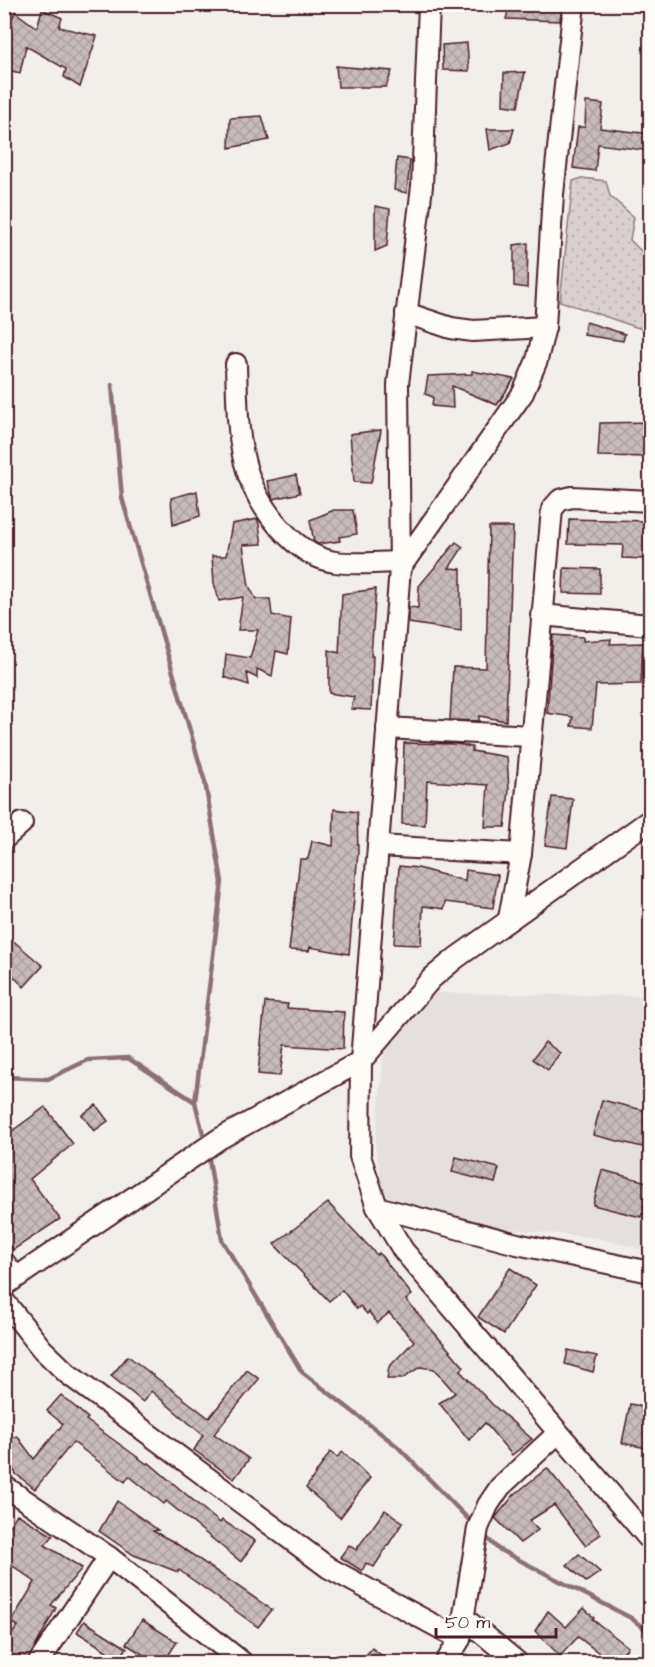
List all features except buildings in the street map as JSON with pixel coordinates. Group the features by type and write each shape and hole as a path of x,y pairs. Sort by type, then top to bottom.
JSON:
{"street":[{"path":"429,4 422,186 398,384 400,565 361,1060 360,1156 377,1207 403,1250 651,1540"},
{"path":"400,565 523,393 537,360 545,327 553,194 574,4"},
{"path":"406,313 451,328 473,331 545,327"},
{"path":"236,364 239,438 246,472 257,498 271,520 301,548 317,557 336,562 400,565"},
{"path":"509,918 521,854 552,508 560,500 572,496 651,501"},
{"path":"541,615 651,625"},
{"path":"387,728 530,735"},
{"path":"8,1275 219,1138 361,1060 432,978 509,918 651,820"},
{"path":"4,839 22,823"},
{"path":"378,846 521,854"},
{"path":"377,1207 517,1244 651,1272"},
{"path":"4,1301 42,1349 68,1374 310,1554 329,1568 460,1639"},
{"path":"446,1662 460,1639 478,1528 488,1505 500,1487 558,1434"},
{"path":"5,1487 109,1557 242,1662"},
{"path":"39,1662 109,1557"},
{"path":"464,1618 517,1662"}],"shaded area":[{"path":"582,178 606,181 610,196 634,217 630,240 650,260 650,332 560,301 573,181"},
{"path":"436,993 650,996 650,1251 597,1238 492,1227 384,1195 375,1148 384,1053"}],"waterway":[{"path":"112,385 122,498 205,782 222,882 195,1102 205,1142"},
{"path":"4,1077 48,1079 88,1060 128,1058 195,1102"},
{"path":"208,1153 222,1240 302,1372 397,1446 473,1524"},
{"path":"483,1534 498,1549 631,1618 650,1633"}]}
